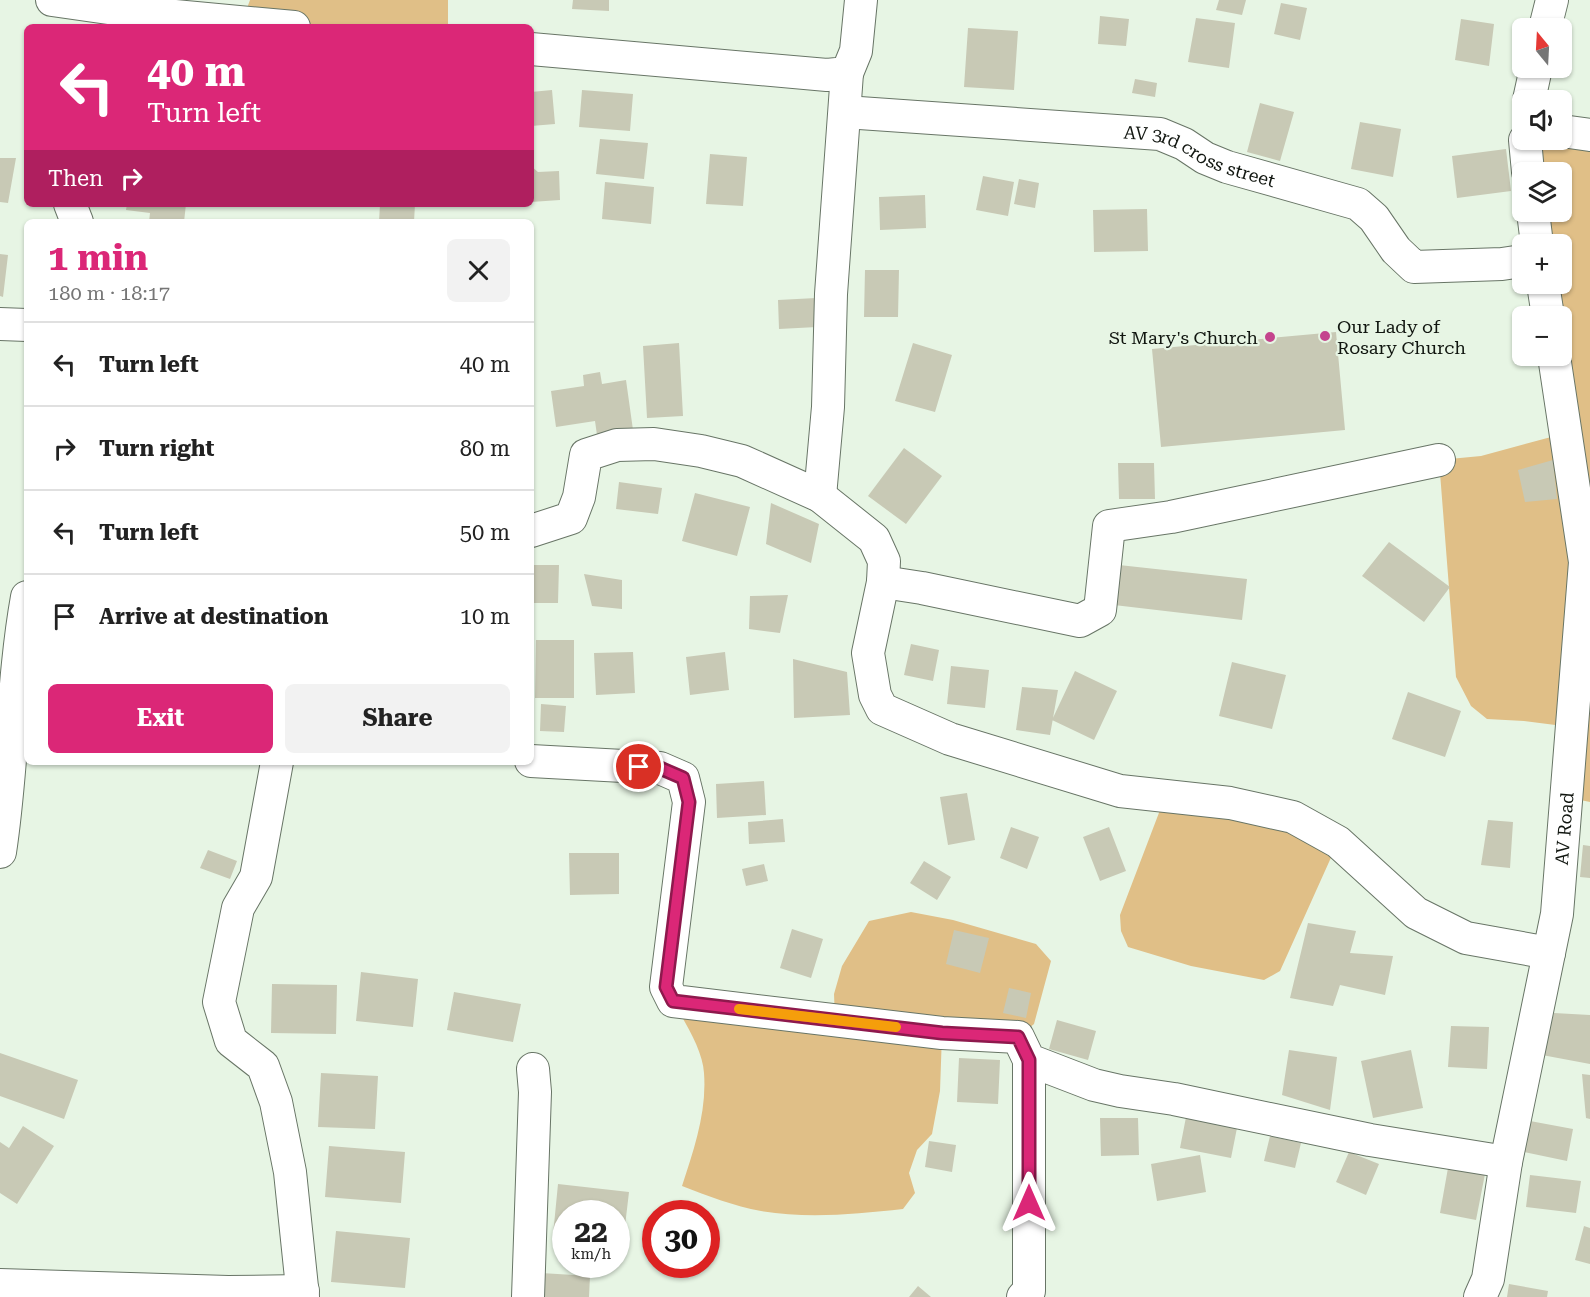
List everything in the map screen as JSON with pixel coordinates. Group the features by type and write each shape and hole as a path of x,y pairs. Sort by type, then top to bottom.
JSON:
{"street":[{"path":"46,0 49,24"},
{"path":"52,0 143,13 262,24"},
{"path":"820,496 828,407 832,283 847,73 856,51 861,0"},
{"path":"1548,18 1552,0"},
{"path":"534,49 815,74 847,73"},
{"name":"AV 3rd cross street","path":"845,112 1160,134 1227,167 1358,204 1374,218 1396,250 1414,267 1512,262"},
{"path":"1572,132 1590,135"},
{"path":"0,324 24,325"},
{"name":"AV Road","path":"1480,1297 1488,1279 1506,1162 1557,914 1588,562 1556,366"},
{"path":"534,530 571,518 579,497 586,455 617,446 654,444 701,451 742,461 820,496 874,539 884,561 883,582 868,652 874,695 882,709 950,739 1120,791 1230,803 1293,817 1338,842 1416,913 1466,938 1549,953"},
{"path":"883,582 1080,621 1100,610 1109,526 1170,517 1439,460"},
{"path":"0,852 24,622"},
{"path":"534,761 660,768 683,778 689,802 666,987 673,1001 942,1033 1018,1037 1029,1060 1029,1291 1023,1297"},
{"path":"0,1285 303,1294 290,1172 276,1102 263,1066 231,1041 219,1002 238,908 256,877 276,765"},
{"path":"1029,1060 1094,1085 1120,1091 1174,1099 1370,1140 1506,1162"},
{"path":"528,1297 535,1092 533,1069"}],"shaded area":[{"path":"250,0 448,0 448,24 242,22"},
{"path":"1590,135 1590,802 1566,797 1571,727 1487,719 1471,706 1456,677 1439,460 1481,456 1566,433 1563,366 1572,366 1572,306 1556,306 1549,294 1572,294 1572,234 1536,234 1534,222 1572,222 1572,162 1527,162 1526,150 1572,150 1572,138"},
{"path":"1165,797 1338,842 1280,971 1264,980 1191,966 1128,947 1121,931 1120,915"},
{"path":"911,912 953,920 1036,944 1051,961 1034,1024 1018,1037 942,1034 940,1091 932,1134 917,1150 909,1173 915,1193 903,1209 868,1213 796,1215 741,1206 682,1186 702,1116 704,1073 697,1045 673,1001 835,1019 834,994 842,966 869,921"}],"building":[{"path":"573,0 609,0 609,11 572,9"},
{"path":"1219,0 1246,0 1242,15 1216,10"},
{"path":"1281,3 1307,8 1300,40 1274,34"},
{"path":"1100,16 1129,19 1126,46 1098,44"},
{"path":"1196,18 1235,23 1229,68 1188,62"},
{"path":"1461,19 1494,24 1489,66 1455,60"},
{"path":"968,28 1018,31 1014,90 964,87"},
{"path":"1135,79 1157,83 1155,97 1132,93"},
{"path":"552,90 555,124 534,126 534,92"},
{"path":"582,90 633,94 630,131 579,127"},
{"path":"1260,103 1294,112 1280,161 1247,152"},
{"path":"1360,122 1401,129 1393,177 1351,169"},
{"path":"600,139 648,143 644,179 596,174"},
{"path":"1506,149 1511,191 1457,198 1452,156"},
{"path":"710,154 747,157 743,206 706,204"},
{"path":"0,158 16,158 8,203 0,202"},
{"path":"534,169 538,172 559,171 560,200 534,202"},
{"path":"983,176 1014,182 1008,216 976,210"},
{"path":"1019,179 1039,183 1035,208 1014,204"},
{"path":"605,182 654,187 651,224 602,219"},
{"path":"925,195 926,228 880,230 879,197"},
{"path":"126,207 186,207 184,219 149,219 150,213 126,210"},
{"path":"380,207 415,207 414,219 379,219"},
{"path":"1147,209 1148,251 1094,252 1093,210"},
{"path":"0,254 8,255 3,297 0,296"},
{"path":"865,270 899,270 898,317 864,317"},
{"path":"816,298 817,327 779,329 778,300"},
{"path":"1336,332 1345,430 1161,447 1152,349"},
{"path":"679,343 683,416 647,418 643,346"},
{"path":"913,343 952,355 935,412 895,401"},
{"path":"600,372 602,384 626,380 633,430 597,435 595,421 556,427 551,391 584,386 583,375"},
{"path":"904,448 942,476 906,524 868,496"},
{"path":"1553,460 1557,499 1525,502 1518,470"},
{"path":"1118,463 1154,463 1155,499 1119,499"},
{"path":"619,482 662,488 658,514 616,509"},
{"path":"695,493 750,507 737,556 682,541"},
{"path":"771,503 819,524 811,563 766,544"},
{"path":"1389,542 1450,587 1424,622 1362,576"},
{"path":"534,565 559,565 558,603 534,603"},
{"path":"1119,565 1247,579 1242,620 1114,605"},
{"path":"584,574 622,580 622,609 592,606"},
{"path":"788,595 780,633 749,629 750,596"},
{"path":"536,640 574,640 574,698 535,698"},
{"path":"911,644 939,650 933,681 904,675"},
{"path":"633,652 635,693 596,695 594,653"},
{"path":"725,652 729,690 690,695 686,657"},
{"path":"793,659 847,672 850,715 794,718"},
{"path":"1232,662 1286,675 1272,729 1219,716"},
{"path":"951,666 989,670 985,708 947,704"},
{"path":"1075,671 1117,691 1094,740 1052,720"},
{"path":"1022,687 1058,690 1050,735 1016,730"},
{"path":"1408,692 1461,711 1445,757 1392,739"},
{"path":"541,704 566,706 564,732 540,731"},
{"path":"764,781 766,815 717,818 716,784"},
{"path":"967,793 975,840 948,845 940,797"},
{"path":"783,819 785,842 749,844 748,822"},
{"path":"1488,820 1513,822 1510,868 1481,865"},
{"path":"1011,827 1039,837 1027,869 1000,858"},
{"path":"1109,827 1126,871 1100,881 1083,837"},
{"path":"1583,845 1590,846 1590,878 1580,877"},
{"path":"208,850 237,861 230,879 200,868"},
{"path":"569,853 619,853 619,894 570,895"},
{"path":"924,861 951,877 937,900 910,883"},
{"path":"764,864 768,881 746,886 742,869"},
{"path":"1308,923 1356,931 1350,953 1393,956 1385,995 1340,985 1333,1006 1290,998"},
{"path":"792,929 823,939 811,978 780,968"},
{"path":"954,930 989,938 980,973 946,964"},
{"path":"361,972 418,979 413,1027 356,1021"},
{"path":"272,984 337,985 336,1034 271,1033"},
{"path":"1009,988 1031,993 1026,1018 1003,1013"},
{"path":"454,992 521,1004 513,1042 447,1030"},
{"path":"1554,1013 1590,1015 1590,1064 1542,1055"},
{"path":"1057,1020 1096,1031 1088,1060 1049,1049"},
{"path":"1451,1026 1489,1027 1487,1069 1448,1067"},
{"path":"1289,1050 1337,1057 1330,1110 1282,1095"},
{"path":"1411,1050 1423,1108 1373,1118 1361,1061"},
{"path":"0,1053 78,1080 64,1119 0,1096"},
{"path":"959,1058 1000,1060 998,1104 957,1102"},
{"path":"321,1073 378,1076 375,1129 318,1127"},
{"path":"1582,1074 1590,1075 1590,1119 1586,1118"},
{"path":"1187,1112 1238,1123 1231,1158 1180,1148"},
{"path":"1100,1118 1138,1118 1139,1155 1101,1156"},
{"path":"1530,1121 1573,1129 1567,1161 1524,1152"},
{"path":"23,1126 54,1146 17,1204 0,1193 0,1142 9,1148"},
{"path":"1270,1136 1301,1143 1295,1168 1264,1161"},
{"path":"929,1141 956,1145 952,1172 925,1167"},
{"path":"329,1146 405,1152 401,1203 325,1197"},
{"path":"1349,1152 1379,1164 1366,1195 1336,1182"},
{"path":"1200,1155 1206,1192 1157,1201 1151,1164"},
{"path":"1448,1168 1485,1174 1476,1220 1440,1213"},
{"path":"1530,1175 1581,1181 1576,1213 1526,1207"},
{"path":"558,1184 629,1192 628,1200 556,1200"},
{"path":"1584,1226 1590,1228 1590,1264 1575,1260"},
{"path":"336,1231 410,1238 405,1288 331,1282"},
{"path":"541,1273 552,1274 552,1278 590,1278 589,1297 539,1297"},
{"path":"1509,1284 1548,1291 1547,1297 1507,1297"},
{"path":"918,1286 931,1297 909,1297"}],"slow traffic":[{"path":"739,1009 896,1027"}],"place":[{"name":"Our Lady of Rosary Church","path":"1325,336"},
{"name":"St Mary's Church","path":"1270,337"}],"route":[{"path":"639,767 660,768 683,778 689,802 666,987 673,1001 942,1033 1018,1037 1029,1060 1029,1203"}]}
